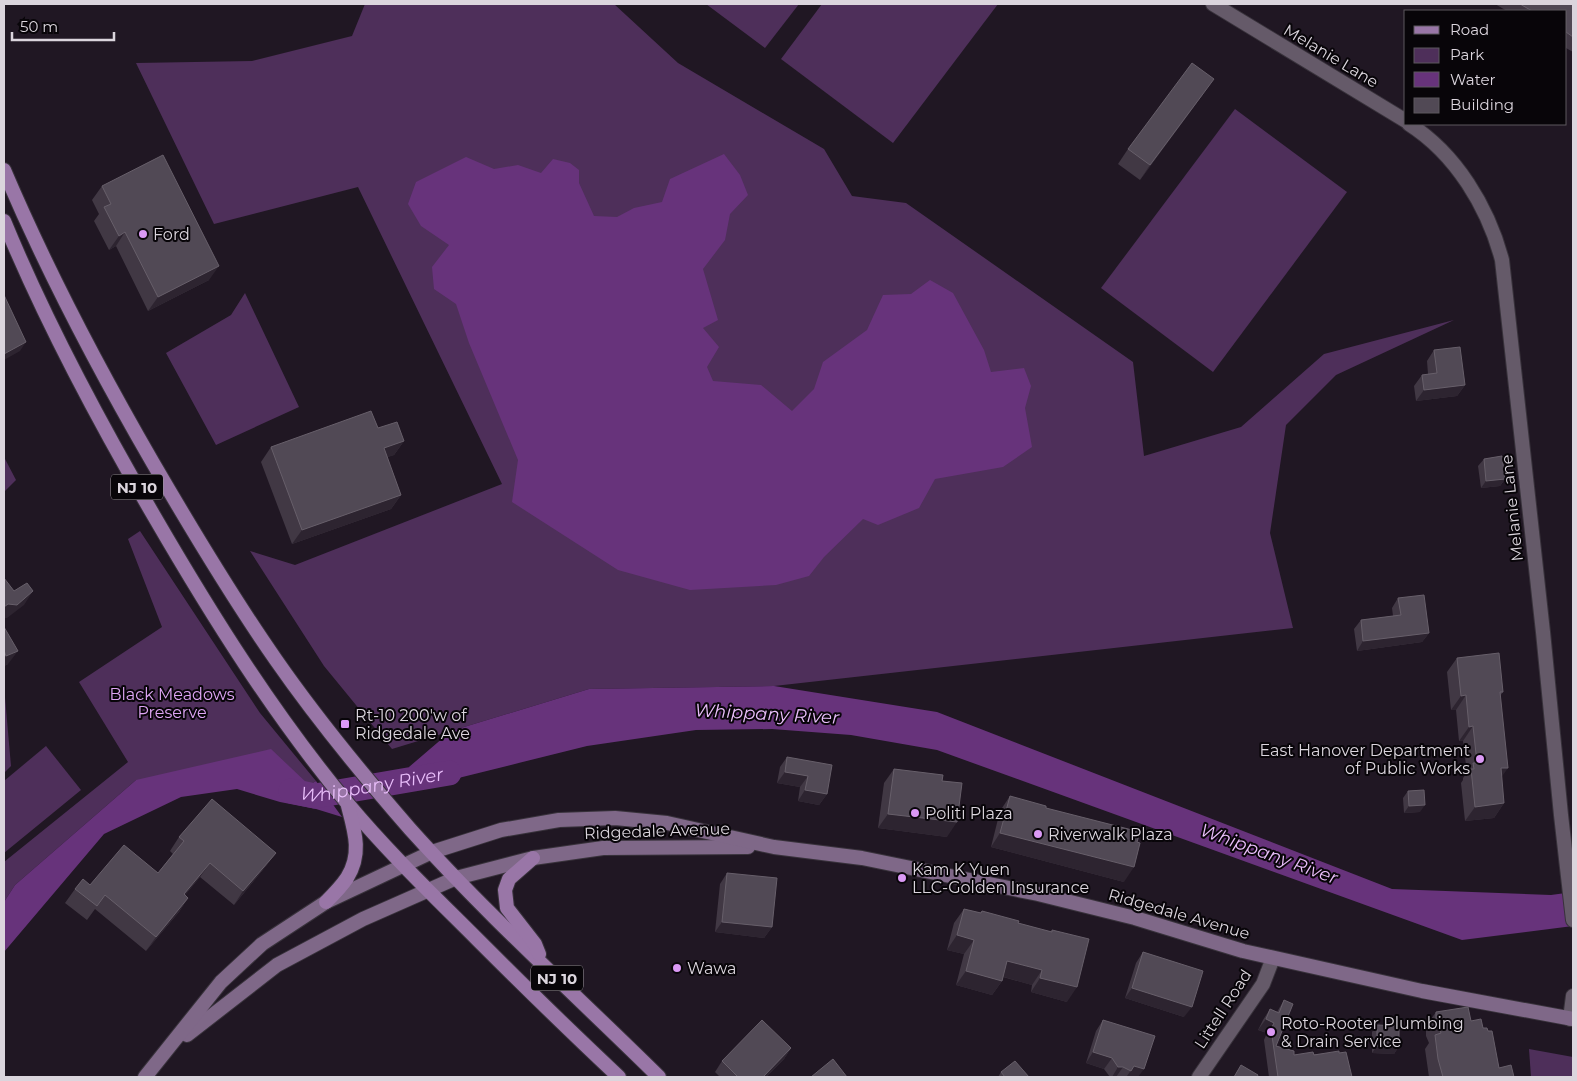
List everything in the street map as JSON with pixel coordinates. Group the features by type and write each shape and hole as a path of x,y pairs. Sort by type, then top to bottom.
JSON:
{"main road":[{"name":"NJ 10","path":"4,170 47,267 125,416 187,522 277,662 326,727 432,852 542,964 659,1077"},
{"name":"NJ 10","path":"4,221 22,266 60,344 119,455 240,657 296,738 348,803 404,866 619,1077"},
{"path":"326,902 346,878 355,858 356,836 348,803"},
{"name":"Ridgedale Avenue","path":"169,1049 221,982 242,962 262,944 326,902 432,852 502,830 559,820 614,818 667,823 774,846 862,858 1038,894 1135,918 1243,951 1422,991 1572,1019"},
{"name":"Ridgedale Avenue","path":"169,1049 277,965 363,919 456,878 533,858 603,848 774,846"},
{"path":"533,858 509,879 505,890 507,908 534,944 542,964"},
{"path":"145,1077 169,1049"}],"street":[{"name":"Melanie Lane","path":"1213,4 1404,121"},
{"name":"Melanie Lane","path":"1411,125 1434,143 1470,186 1492,227 1502,260 1543,632 1560,815 1573,920"},
{"name":"Littell Road","path":"1199,1077 1263,984 1273,958"},
{"path":"1572,1019 1573,996"}],"green space":[{"path":"365,4 614,4 678,63 824,149 852,196 906,203 1133,362 1144,456 1241,427 1324,354 1454,320 1336,375 1286,425 1270,533 1293,628 774,686 589,689 392,749 324,666 250,551 295,565 502,484 358,187 214,224 136,63 252,61 352,36"},
{"path":"706,4 799,4 765,48"},
{"path":"822,4 998,4 893,143 781,59"},
{"path":"1235,109 1347,192 1213,372 1101,288"},
{"path":"245,293 299,407 216,445 166,353 231,315"},
{"path":"4,457 16,480 4,492"},
{"name":"Black Meadows Preserve","path":"140,531 260,713 316,781 309,785 136,780 15,885 4,902 4,862 128,762 79,682 162,627 128,539"},
{"path":"4,686 11,766 4,773"},
{"path":"46,746 81,790 4,853 4,781"},
{"path":"1529,1049 1573,1057 1573,1077 1531,1077"}],"water":[{"path":"724,154 740,175 748,195 730,214 725,240 703,269 718,320 703,328 719,347 707,367 713,381 761,385 792,411 814,389 823,362 867,330 883,295 911,294 930,280 953,293 984,350 991,372 1024,368 1031,386 1025,408 1032,447 1003,467 935,479 919,508 878,525 863,519 824,557 809,576 776,585 690,590 618,570 512,502 518,460 469,343 456,304 434,289 432,267 449,245 421,226 408,204 416,182 466,157 494,169 518,165 541,173 553,159 570,163 579,170 579,183 594,216 617,217 634,208 662,202 670,179"},
{"path":"774,686 937,712 1392,889 1551,895 1573,892 1573,926 1462,940 937,750 851,735 772,729 696,730 587,746 422,787 409,767 451,731 589,689"},
{"path":"271,749 309,785 316,781 342,817 237,789 181,797 104,834 4,952 4,902 15,885 136,780"}],"building":[{"path":"1520,4 1573,4 1573,37 1567,33 1567,10 1530,10"},
{"path":"1192,63 1214,79 1150,165 1128,149"},
{"name":"Ford","path":"163,155 219,266 158,297 125,232 119,236 104,207 111,204 102,186"},
{"path":"4,295 26,342 4,354"},
{"path":"1460,347 1465,385 1424,390 1422,375 1437,373 1434,350"},
{"path":"371,411 378,428 397,422 404,441 384,448 401,495 302,530 271,447"},
{"path":"1502,456 1505,479 1486,481 1484,459"},
{"path":"4,578 14,591 27,583 33,591 17,605 8,604 4,607"},
{"path":"1424,595 1429,633 1363,641 1361,620 1401,615 1398,598"},
{"path":"4,627 18,651 6,656 4,650"},
{"name":"East Hanover Department of Public Works","path":"1499,653 1503,692 1500,692 1508,768 1501,768 1504,803 1475,807 1471,769 1474,769 1473,763 1477,763 1473,726 1469,727 1466,695 1461,696 1457,658"},
{"path":"787,757 832,765 827,794 805,790 808,776 785,772"},
{"path":"894,769 943,775 942,781 962,783 957,822 888,814"},
{"path":"1424,790 1425,805 1409,806 1408,791"},
{"path":"1010,796 1046,806 1046,808 1140,832 1137,842 1140,843 1134,867 1000,833"},
{"path":"212,799 276,853 243,891 210,863 184,894 188,898 156,937 105,895 97,906 75,889 83,879 90,885 124,845 158,873 184,841 179,837"},
{"path":"727,873 777,878 772,927 722,922"},
{"path":"964,909 981,913 982,911 1052,932 1052,930 1089,939 1077,987 1040,978 1042,970 1007,961 1002,981 966,971 974,940 957,935"},
{"path":"1143,952 1203,971 1192,1007 1132,988"},
{"path":"1284,1000 1293,1004 1276,1046 1294,1051 1294,1055 1313,1052 1314,1055 1339,1051 1339,1053 1346,1052 1352,1077 1278,1077 1271,1029 1274,1023 1266,1019 1270,1009 1279,1013"},
{"path":"1468,1007 1471,1021 1481,1019 1483,1028 1492,1031 1499,1068 1511,1065 1514,1077 1443,1077 1438,1059 1435,1035 1441,1033 1436,1021 1436,1012"},
{"path":"762,1020 791,1048 763,1077 738,1077 722,1061"},
{"path":"1103,1020 1155,1036 1144,1069 1134,1066 1131,1071 1118,1067 1112,1058 1093,1052"},
{"path":"1377,1025 1399,1026 1399,1046 1377,1046"},
{"path":"833,1059 847,1077 811,1077"},
{"path":"1015,1061 1029,1077 1005,1077 1001,1072"},
{"path":"1241,1065 1258,1075 1257,1077 1234,1077"}],"waterway":[{"name":"Whippany River","path":"291,791 315,796 449,773"}],"place":[{"name":"Ford","path":"143,234"},
{"name":"Rt-10 200'w of Ridgedale Ave","path":"345,724"},
{"name":"East Hanover Department of Public Works","path":"1480,759"},
{"name":"Politi Plaza","path":"915,813"},
{"name":"Riverwalk Plaza","path":"1038,834"},
{"name":"Kam K Yuen LLC-Golden Insurance","path":"902,878"},
{"name":"Wawa","path":"677,968"},
{"name":"Roto-Rooter Plumbing & Drain Service","path":"1271,1032"}]}
